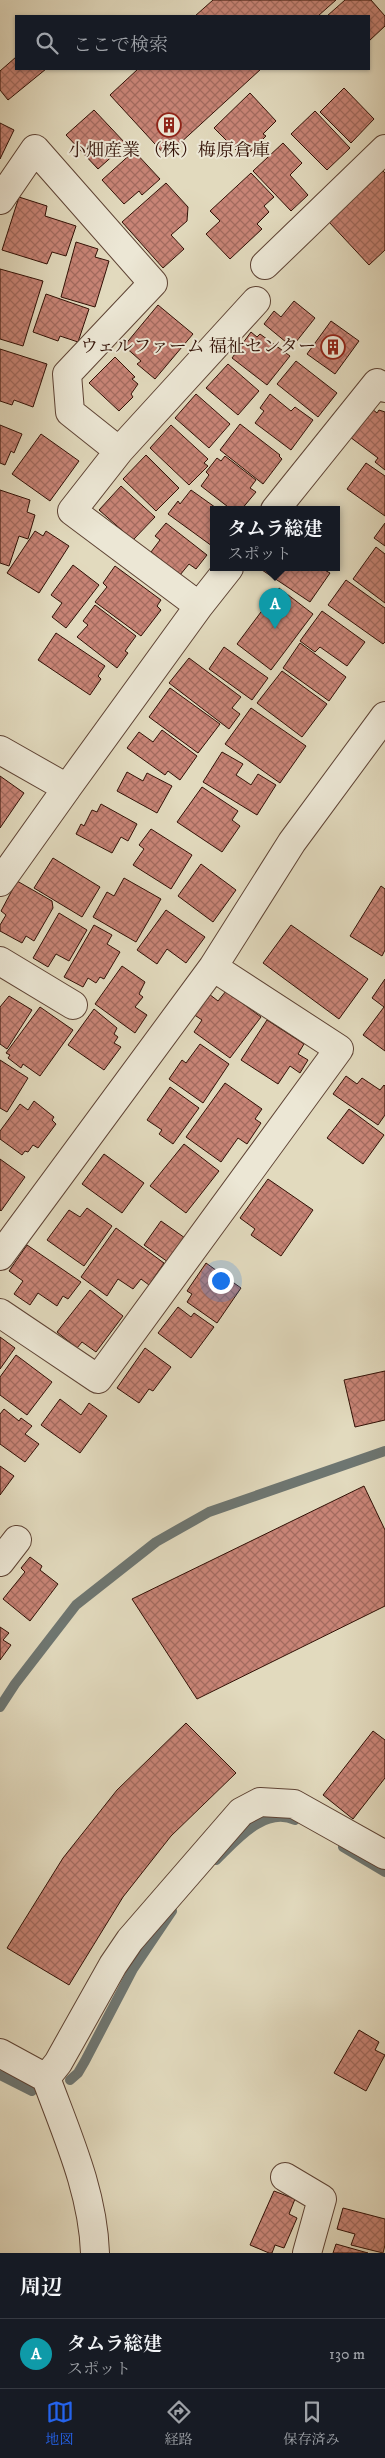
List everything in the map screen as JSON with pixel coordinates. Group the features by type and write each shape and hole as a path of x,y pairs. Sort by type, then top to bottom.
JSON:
{"street":[{"path":"0,200 35,149 153,284 67,374 70,412 119,452"},
{"path":"265,265 385,149"},
{"path":"199,606 72,511 119,452 256,301"},
{"path":"278,506 377,383 385,388"},
{"path":"0,882 199,606 228,571"},
{"path":"0,1256 213,967 292,842 385,716"},
{"path":"0,750 67,788"},
{"path":"0,961 73,1005"},
{"path":"0,1313 98,1379 339,1049 213,967"},
{"path":"0,1562 16,1540"},
{"path":"50,2088 58,2062 130,1940 241,1812 260,1802 294,1804 317,1826 385,1855"},
{"path":"0,2053 50,2088 81,2175 94,2225 95,2253"},
{"path":"285,2177 322,2200 307,2253"}],"building":[{"path":"213,0 336,0 319,15 196,15"},
{"path":"345,0 371,0 385,16 385,26 370,40 370,15 328,15"},
{"path":"15,58 15,70 45,70 8,100 0,90 0,71"},
{"name":"小畑産業 （株）梅原倉庫","path":"137,70 260,70 166,156 110,95"},
{"path":"344,88 374,119 351,143 320,112"},
{"path":"250,93 276,121 263,134 266,136 244,158 214,128"},
{"path":"94,110 126,144 98,169 66,135"},
{"path":"315,111 350,148 327,170 291,134"},
{"path":"0,123 14,130 0,159"},
{"path":"283,143 302,163 290,175 308,195 291,211 253,171"},
{"path":"134,151 160,179 142,195 139,191 124,204 102,180"},
{"path":"383,171 385,173 385,250 369,265 329,222"},
{"path":"251,173 274,197 264,206 269,212 257,224 262,229 230,259 206,234 220,221 210,211"},
{"path":"166,183 188,207 187,221 171,235 184,249 163,268 122,222"},
{"path":"19,197 47,206 45,216 76,226 66,256 52,252 47,264 2,250"},
{"path":"76,242 98,249 95,257 109,261 95,307 61,297"},
{"path":"0,269 43,281 23,346 0,339"},
{"path":"46,294 89,309 78,342 60,336 58,341 33,332"},
{"path":"294,301 315,318 292,347 264,324 274,311 281,317"},
{"path":"158,305 193,334 155,379 137,364 141,361 124,346"},
{"name":"ウェルファーム 福祉センター","path":"331,321 359,341 335,374 307,354"},
{"path":"251,332 257,337 260,334 290,356 267,385 232,358"},
{"path":"0,349 47,364 33,407 14,400 12,405 0,401"},
{"path":"115,357 135,377 132,379 138,384 131,394 133,397 119,411 89,383"},
{"path":"296,361 337,393 318,417 277,384"},
{"path":"228,364 259,391 238,415 206,388"},
{"path":"196,394 230,424 209,448 175,418"},
{"path":"270,394 291,411 295,407 313,420 291,450 255,423 264,411 260,408"},
{"path":"372,409 377,413 379,410 385,412 385,470 375,462 378,458 350,437"},
{"path":"240,424 280,455 282,459 263,484 220,450"},
{"path":"0,425 22,434 14,453 11,451 5,465 0,463"},
{"path":"171,425 208,459 204,463 208,466 189,485 150,448"},
{"path":"41,434 79,461 50,501 12,474"},
{"path":"146,455 179,488 156,511 123,479"},
{"path":"225,456 256,480 250,488 256,492 244,506 227,506 201,486 209,475 206,472 217,458 221,461"},
{"path":"366,463 385,476 385,516 347,489"},
{"path":"121,486 155,517 133,540 99,510"},
{"path":"0,490 30,500 27,512 35,515 28,539 19,536 9,566 0,563"},
{"path":"191,490 213,506 210,506 210,545 168,514 178,501 180,504"},
{"path":"166,523 207,555 196,569 189,564 180,575 151,552 160,540 155,536"},
{"path":"385,523 385,546 374,538"},
{"path":"35,531 43,536 46,531 69,546 39,593 7,573"},
{"path":"376,547 385,554 385,603 353,579"},
{"path":"73,565 99,585 66,628 52,617 62,603 51,595"},
{"path":"115,566 161,600 157,606 161,610 141,636 95,602 107,587 103,583"},
{"path":"264,571 326,571 330,573 310,602"},
{"path":"346,580 385,608 385,642 383,644 328,605"},
{"path":"279,588 313,614 271,670 237,644"},
{"path":"95,605 136,636 125,651 128,653 117,668 77,637 88,625 83,621"},
{"path":"322,611 365,642 347,666 320,647 315,652 300,641"},
{"path":"56,633 105,666 98,676 101,679 90,695 38,660"},
{"path":"300,643 346,677 329,701 283,668"},
{"path":"224,647 268,678 252,700 209,669"},
{"path":"189,658 241,697 232,708 240,714 229,729 169,683"},
{"path":"282,671 327,704 302,737 257,703"},
{"path":"170,688 220,724 198,753 149,717"},
{"path":"251,708 306,746 280,783 225,744"},
{"path":"162,730 197,756 180,780 168,771 165,775 127,748 139,732 153,742"},
{"path":"222,752 243,764 236,775 251,785 258,774 276,785 257,815 203,782"},
{"path":"127,772 143,781 147,773 172,786 157,813 117,791"},
{"path":"0,776 24,793 0,828"},
{"path":"202,787 238,811 232,820 240,826 222,852 177,822"},
{"path":"101,804 137,824 128,841 121,837 112,853 76,834 81,824 84,826 92,810 97,812"},
{"path":"151,829 192,855 171,889 133,865 144,849 139,845"},
{"path":"53,858 100,887 82,917 34,888"},
{"path":"201,864 236,890 213,922 178,896"},
{"path":"124,878 161,899 136,942 93,917 107,892 114,896"},
{"path":"17,881 52,901 53,908 34,941 26,936 22,943 0,931 0,925 6,915 1,911"},
{"path":"381,886 385,889 385,950 382,956 350,936"},
{"path":"166,910 205,937 186,963 167,949 157,964 137,950"},
{"path":"59,913 87,930 69,961 56,954 48,967 33,958"},
{"path":"94,925 112,935 107,944 120,952 104,979 100,977 96,983 88,978 83,987 64,977"},
{"path":"291,925 368,979 339,1019 263,963"},
{"path":"122,966 145,982 139,994 143,997 135,1007 147,1015 135,1033 95,1004"},
{"path":"385,979 385,1051 363,1035 384,1007 372,998"},
{"path":"226,991 261,1017 230,1058 194,1032 202,1020 193,1014 209,994 218,1001"},
{"path":"9,996 32,1010 7,1049 0,1044 0,1007"},
{"path":"40,1007 73,1030 40,1076 23,1064 21,1068 8,1058 10,1055 6,1053"},
{"path":"94,1009 117,1028 114,1034 118,1037 114,1043 121,1047 104,1070 68,1045"},
{"path":"267,1020 304,1044 298,1054 308,1060 300,1073 290,1066 278,1084 241,1060"},
{"path":"200,1044 229,1064 203,1103 169,1079 182,1060 186,1063"},
{"path":"0,1060 28,1078 7,1112 0,1108"},
{"path":"346,1076 357,1084 362,1078 380,1090 385,1086 385,1115 378,1125 333,1094"},
{"path":"225,1083 262,1109 255,1119 261,1123 247,1144 238,1138 221,1162 186,1137"},
{"path":"170,1087 199,1108 173,1144 159,1134 162,1130 147,1120"},
{"path":"34,1101 54,1117 52,1120 56,1124 38,1148 33,1145 28,1152 25,1151 22,1155 0,1139 0,1131 20,1104 28,1110"},
{"path":"349,1109 384,1135 363,1164 327,1138"},
{"path":"184,1144 219,1171 186,1213 150,1186"},
{"path":"104,1154 144,1183 122,1213 82,1184"},
{"path":"0,1159 25,1177 1,1211 0,1210"},
{"path":"268,1179 313,1210 281,1256 251,1235 255,1229 240,1218"},
{"path":"87,1208 112,1226 84,1266 47,1240 69,1210 80,1217"},
{"path":"161,1221 185,1238 168,1262 144,1245"},
{"path":"116,1228 164,1263 149,1285 141,1279 133,1289 118,1279 107,1296 81,1277"},
{"path":"27,1245 81,1282 68,1299 63,1296 57,1306 38,1293 30,1305 14,1294 23,1281 9,1271"},
{"path":"206,1263 241,1288 217,1323 187,1302 192,1294 187,1291"},
{"path":"90,1290 123,1316 96,1352 82,1342 77,1348 57,1332"},
{"path":"178,1307 191,1317 194,1313 214,1327 191,1358 158,1333"},
{"path":"0,1337 15,1348 0,1369"},
{"path":"145,1348 171,1367 153,1391 149,1389 139,1403 117,1388"},
{"path":"16,1355 52,1382 27,1415 0,1395 0,1377"},
{"path":"385,1371 385,1420 355,1427 344,1380"},
{"path":"60,1399 81,1415 89,1403 107,1416 80,1453 41,1425"},
{"path":"4,1409 19,1421 21,1418 32,1426 25,1434 39,1444 25,1462 0,1444 0,1414"},
{"path":"0,1466 14,1476 0,1495"},
{"path":"364,1486 385,1530 385,1606 197,1699 132,1599"},
{"path":"30,1557 42,1566 40,1570 58,1584 30,1621 3,1599 25,1572 21,1568"},
{"path":"0,1627 9,1633 3,1640 11,1645 0,1660"},
{"path":"186,1723 236,1773 171,1836 123,1897 69,1985 7,1948 63,1858 117,1790"},
{"path":"373,1731 385,1740 385,1778 353,1819 323,1795"},
{"path":"359,2030 379,2042 375,2050 385,2055 366,2091 334,2073"},
{"path":"274,2191 295,2199 289,2214 297,2218 284,2248 275,2245 272,2253 269,2253 250,2245"},
{"path":"343,2208 385,2219 385,2245 383,2253 351,2245 355,2234 337,2229"},
{"path":"336,2244 368,2253 333,2253"}],"waterway":[{"path":"0,1707 15,1684 76,1605 156,1542 209,1512 385,1451"},
{"path":"216,1860 242,1835 262,1821 284,1817 295,1820"},
{"path":"343,1847 385,1872"},
{"path":"70,2080 78,2073 85,2061 133,1969 172,1911"},
{"path":"0,2075 32,2091"}],"place":[{"name":"小畑産業 （株）梅原倉庫","path":"169,125"},
{"name":"ウェルファーム 福祉センター","path":"333,347"},
{"name":"タムラ総建","path":"275,629"}]}
